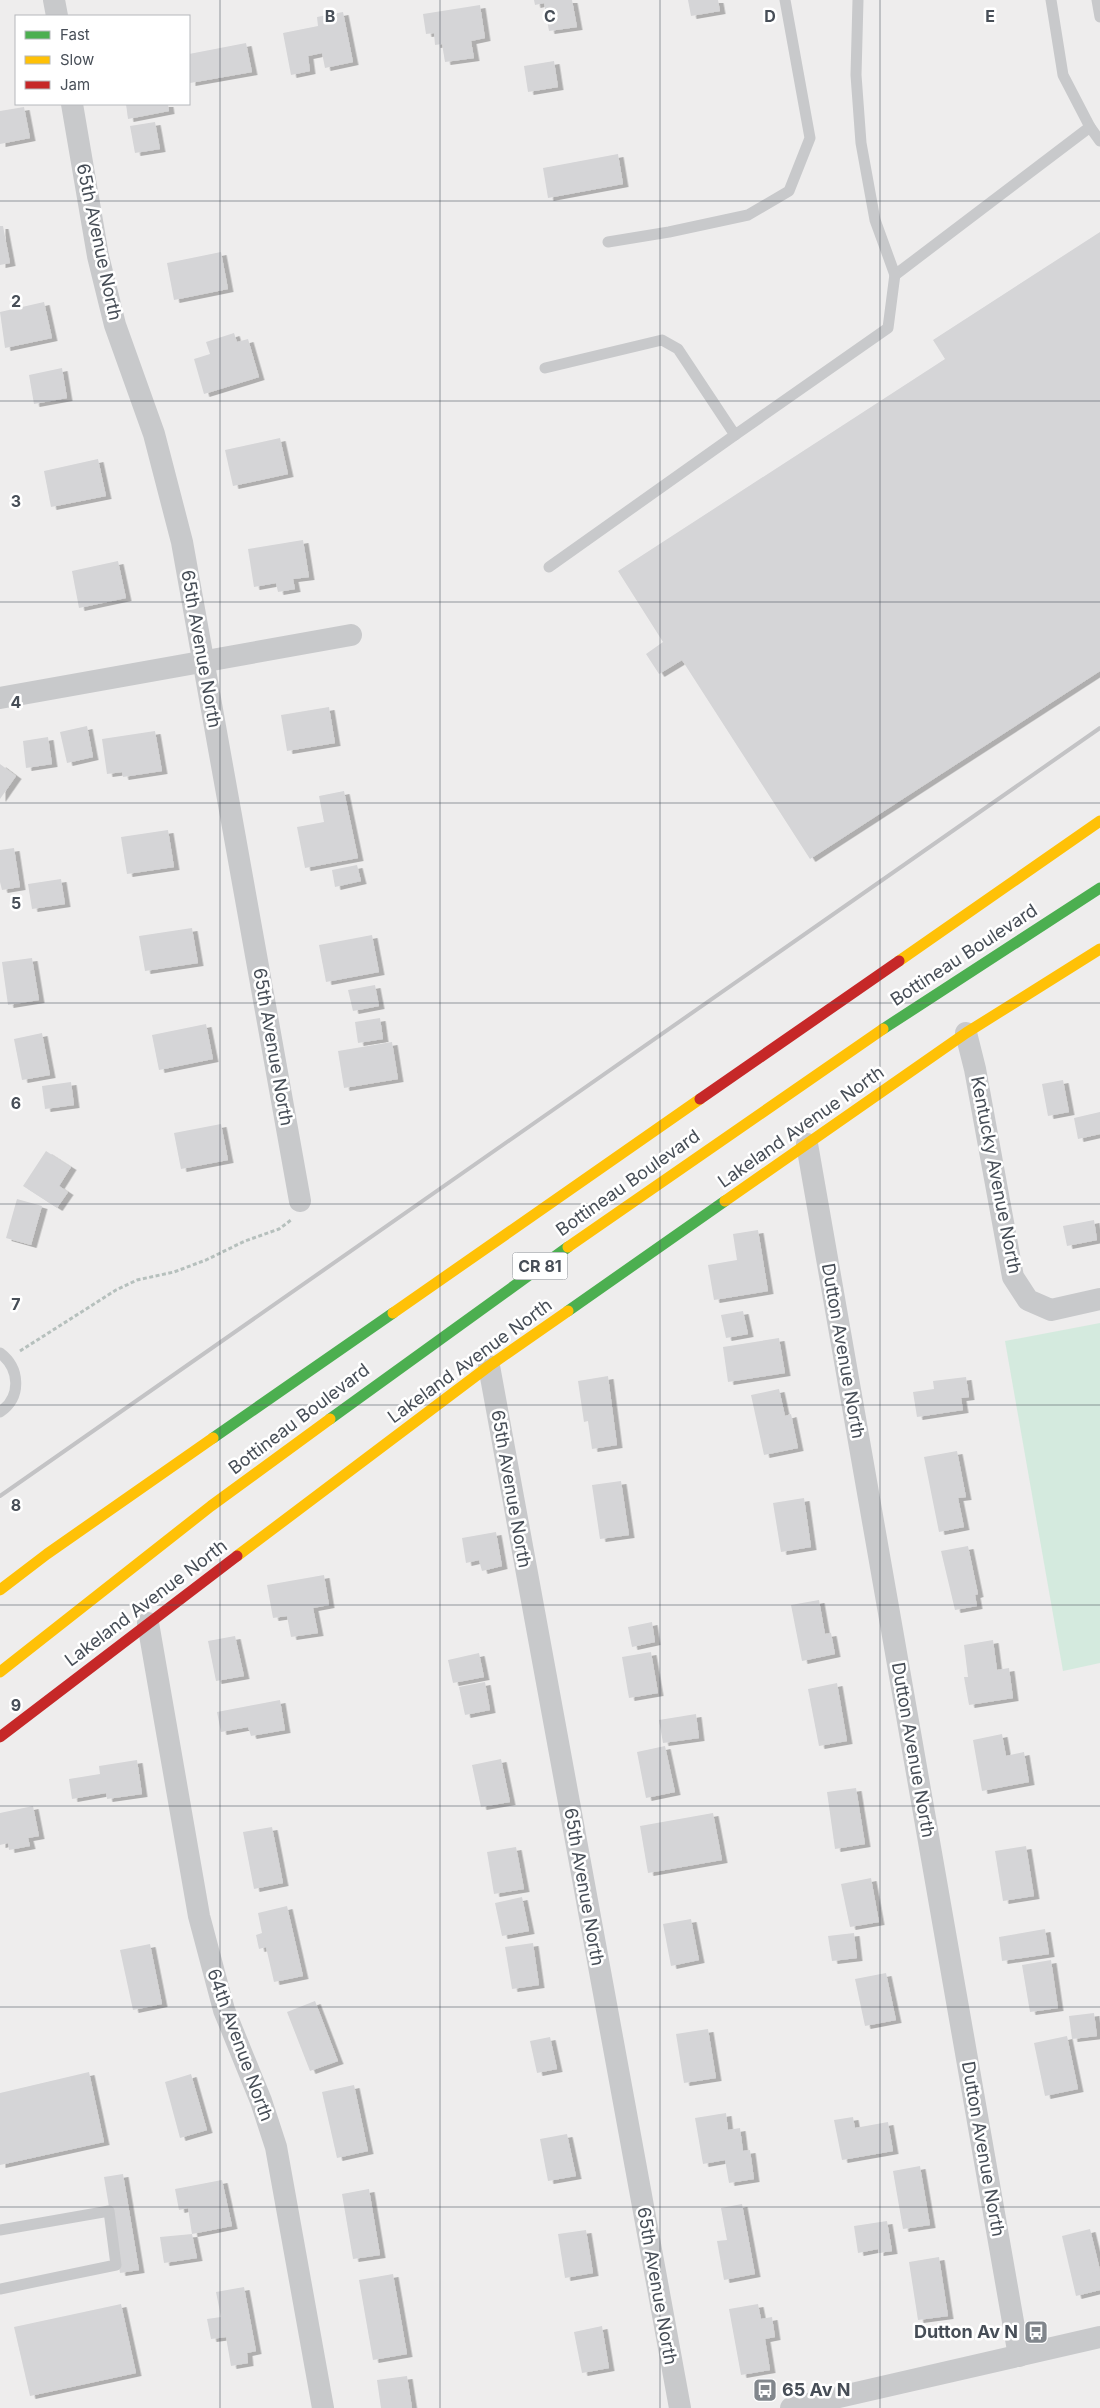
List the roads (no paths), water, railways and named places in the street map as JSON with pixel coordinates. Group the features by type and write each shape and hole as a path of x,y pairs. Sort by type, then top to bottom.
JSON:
{"main road":[{"name":"Bottineau Boulevard","path":"0,1590 47,1554 1100,821"},
{"name":"Bottineau Boulevard","path":"0,1672 211,1506 496,1297 884,1028 1100,888"},
{"name":"Lakeland Avenue North","path":"0,1738 148,1623 489,1366 966,1033 1100,949"}],"street":[{"path":"54,0 57,15"},
{"name":"65th Avenue North","path":"72,105 98,256 116,325 154,434 169,484 204,662 300,1201"},
{"path":"0,698 351,635"},
{"name":"Kentucky Avenue North","path":"966,1033 975,1069 1013,1277 1028,1300 1051,1310 1100,1299"},
{"name":"Dutton Avenue North","path":"807,1144 1019,2356"},
{"name":"65th Avenue North","path":"489,1366 680,2408"},
{"name":"64th Avenue North","path":"148,1623 199,1916 224,2010 261,2101 276,2147 323,2408"},
{"path":"791,2408 1100,2337"}],"lane":[{"path":"608,242 669,232 748,215 789,192 810,138 785,0"},
{"path":"549,568 734,435 888,328 895,274 874,220 861,143 856,76 858,0"},
{"path":"1051,0 1063,75 1090,127 1100,141"},
{"path":"1097,0 1100,17"},
{"path":"895,274 1090,127"},
{"path":"545,368 662,340 678,349 734,435"},
{"path":"0,1412 7,1408 16,1393 16,1378 4,1356"},
{"path":"0,2230 109,2211 116,2265 0,2288"}],"railway":[{"path":"0,1496 1100,728"}],"place":[{"name":"Dutton Av N","path":"1036,2332"},
{"name":"65 Av N","path":"765,2390"}]}
